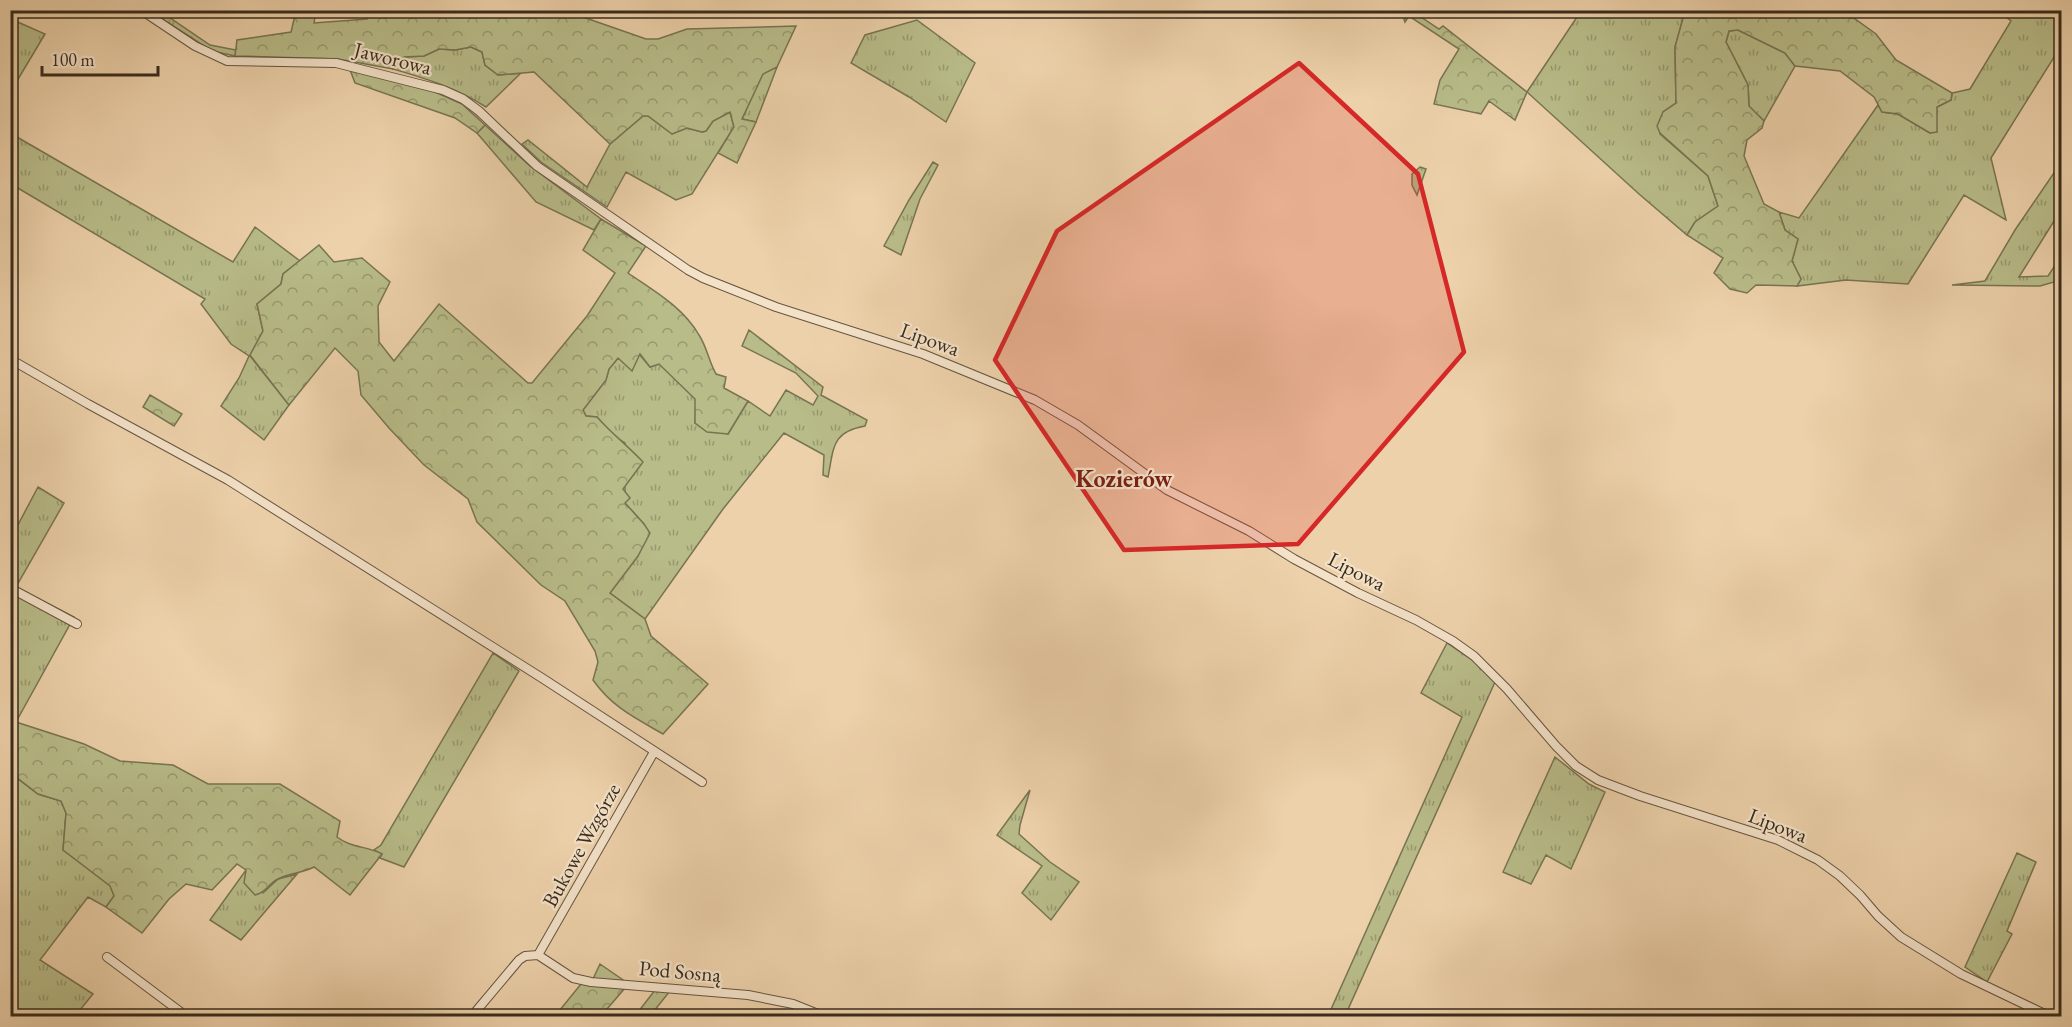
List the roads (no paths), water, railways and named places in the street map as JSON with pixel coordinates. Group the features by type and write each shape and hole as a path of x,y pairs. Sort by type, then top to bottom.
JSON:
{"street":[{"name":"Jaworowa","path":"141,10 195,46 227,61 336,63 443,90 463,99 479,111 537,166 606,214"},
{"name":"Lipowa","path":"606,214 703,278 776,307 923,354 1035,400 1078,425 1167,490 1249,531 1304,564 1453,641 1474,656 1507,689 1569,759 1598,780 1640,796 1778,840 1818,860 1840,876 1901,937 1961,974 2049,1017"},
{"path":"10,359 228,480 543,678 702,782"},
{"path":"10,588 77,624"},
{"name":"Bukowe Wzgórze","path":"538,955 654,752"},
{"path":"472,1017 519,960 525,956 538,955"},
{"name":"Pod Sosną","path":"538,955 573,978 582,980 748,995 793,1004 823,1017"},
{"path":"107,957 186,1017"}],"district":[{"name":"Kozierów","path":"1124,478"}]}
